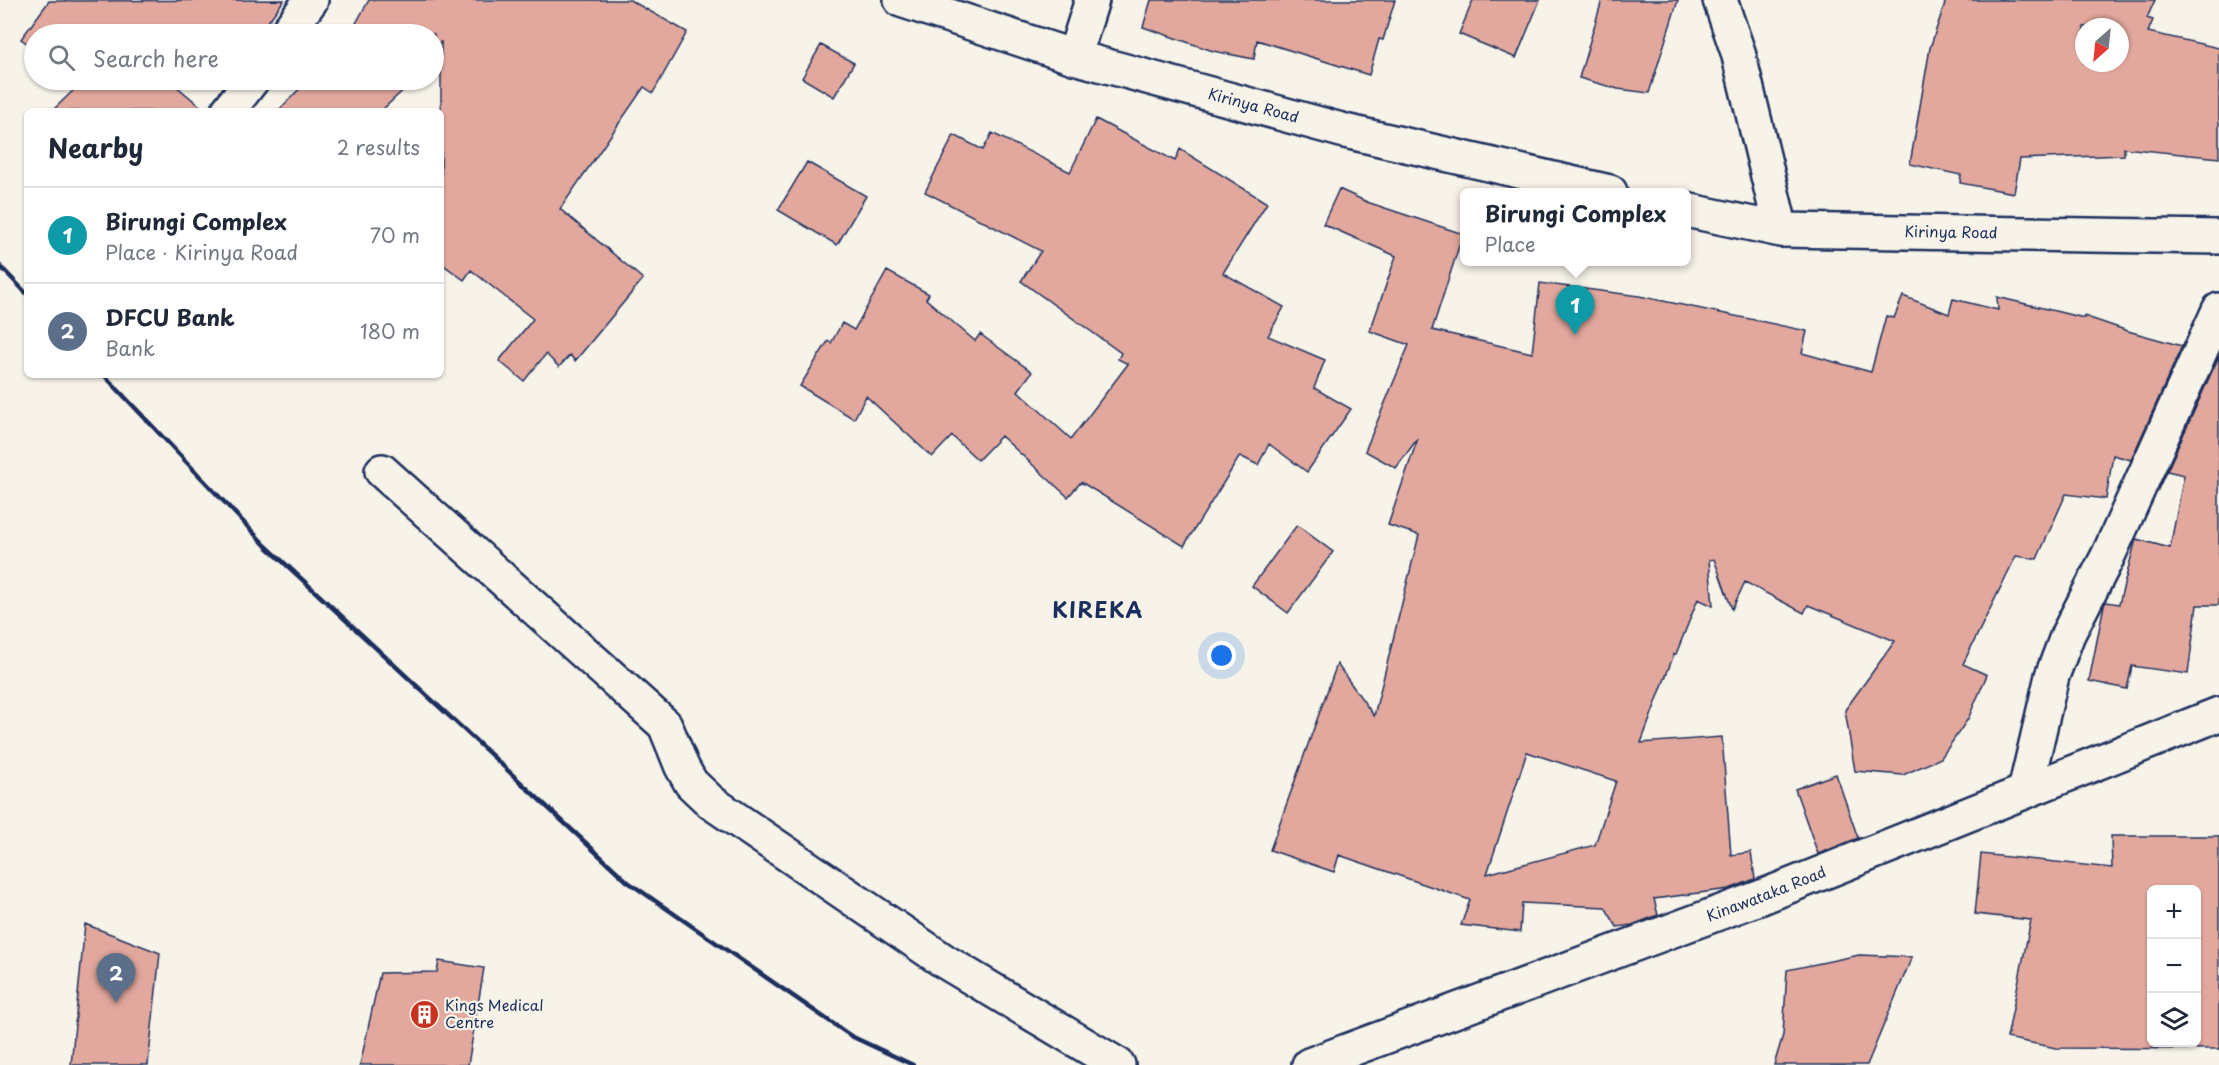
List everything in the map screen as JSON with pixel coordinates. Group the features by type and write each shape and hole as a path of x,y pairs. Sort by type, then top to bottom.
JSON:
{"street":[{"path":"293,24 310,0"},
{"name":"Kirinya Road","path":"901,0 1074,57 1345,130 1593,188"},
{"path":"1074,57 1092,0"},
{"path":"1720,0 1738,52 1781,230"},
{"path":"230,108 244,90"},
{"name":"Kirinya Road","path":"1691,211 1781,230 2219,237"},
{"path":"2025,791 2052,676 2068,634 2108,556 2219,310"},
{"path":"382,471 665,725 686,775 711,802 944,961 1118,1065"},
{"name":"Kinawataka Road","path":"1310,1065 1759,898 2219,714"}],"building":[{"path":"284,0 266,24 32,24 49,1"},
{"path":"369,0 630,0 687,32 653,93 644,87 560,209 643,279 575,361 570,355 559,367 546,354 524,381 499,361 533,319 471,270 464,280 444,265 444,108 441,108 441,90 444,90 444,24 356,24"},
{"path":"1151,0 1395,0 1383,40 1379,39 1369,75 1257,40 1254,59 1213,51 1143,27"},
{"path":"1473,0 1540,0 1516,58 1459,34"},
{"path":"1602,0 1678,0 1649,93 1618,89 1579,78"},
{"path":"1946,0 2155,0 2147,18 2153,20 2148,32 2219,48 2219,158 2124,148 2124,155 2020,159 2014,193 1960,183 1961,175 1910,164 1930,48"},
{"path":"821,45 854,63 834,97 802,78"},
{"path":"74,90 181,90 202,108 55,108"},
{"path":"298,90 403,90 384,108 281,108"},
{"path":"1096,119 1175,161 1180,149 1267,203 1223,273 1284,307 1268,336 1325,360 1314,388 1351,409 1307,472 1269,444 1258,465 1240,456 1184,546 1081,482 1068,497 1001,436 978,460 952,436 932,457 866,396 854,419 800,386 828,341 831,343 842,323 854,330 887,271 929,294 926,299 975,341 980,334 1032,372 1018,391 1071,439 1128,364 1118,359 1121,353 1021,281 1041,251 925,192 954,135 983,150 992,133 1070,172"},
{"path":"807,162 866,196 837,245 778,210"},
{"path":"1339,189 1367,202 1460,233 1460,243 1432,330 1532,353 1540,283 1639,296 1807,331 1802,353 1871,372 1886,316 1894,318 1903,296 1949,314 1953,299 1998,310 1997,297 2084,318 2084,316 2182,346 2131,460 2113,455 2106,499 2066,494 2037,559 2016,556 1963,664 1987,675 1968,719 1941,758 1903,775 1855,771 1845,710 1895,641 1808,605 1804,613 1745,582 1732,609 1714,559 1709,560 1713,606 1698,599 1676,654 1674,654 1641,743 1722,737 1731,855 1751,852 1755,879 1729,889 1654,899 1658,915 1632,925 1617,927 1605,907 1522,903 1520,932 1461,925 1470,900 1339,855 1334,872 1270,850 1337,664 1374,716 1419,535 1388,525 1418,438 1396,468 1365,451 1409,345 1370,331 1396,256 1323,224","holes":["1527,752 1616,781 1595,845 1487,874"]},
{"path":"2219,356 2219,605 2197,605 2188,674 2132,666 2127,689 2089,681 2104,605 2106,602 2119,604 2136,539 2170,548 2184,475 2167,471"},
{"path":"1297,525 1333,552 1288,613 1252,586"},
{"path":"1836,774 1858,838 1818,854 1795,789"},
{"path":"2111,836 2219,836 2219,1049 2056,1048 2007,1038 2031,920 1975,914 1981,854 2112,868"},
{"path":"85,924 160,953 148,1065 71,1065"},
{"path":"1859,955 1912,957 1867,1065 1774,1065 1783,1035 1787,970"},
{"name":"Kings Medical Centre","path":"439,961 484,968 468,1065 360,1065 380,973 437,972"}],"railway":[{"path":"0,266 24,291"},
{"path":"107,378 265,545 628,882 851,1036 913,1065"}],"place":[{"name":"Birungi Complex","path":"1575,335"},
{"name":"DFCU Bank","path":"116,1003"},
{"name":"Kings Medical Centre","path":"424,1015"}],"district":[{"name":"KIREKA","path":"1098,611"}]}
